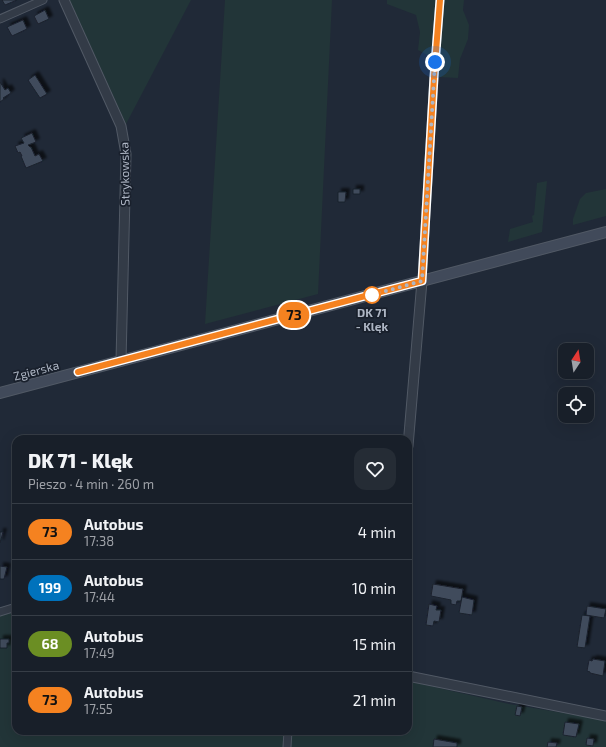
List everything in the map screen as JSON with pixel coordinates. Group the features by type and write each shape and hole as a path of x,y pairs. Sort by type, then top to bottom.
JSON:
{"main road":[{"name":"Zgierska","path":"0,393 606,232"}],"street":[{"path":"0,19 43,0"},
{"name":"Strykowska","path":"64,0 117,118 125,145 121,361"},
{"path":"409,435 422,281 440,0"},
{"path":"0,612 12,608"},
{"path":"412,677 606,716"},
{"path":"287,747 288,735"}],"green space":[{"path":"69,0 191,0 126,124 70,1"},
{"path":"225,0 332,0 318,294 205,324"},
{"path":"387,0 436,0 431,57 418,50 420,32 416,15 387,4"},
{"path":"444,0 464,0 463,10 469,25 468,39 460,59 458,78 438,77"},
{"path":"547,181 542,232 508,242 510,229 533,222 532,216 534,215 537,183"},
{"path":"606,189 606,216 573,225 573,219 580,199 586,193"},
{"path":"12,611 12,735 412,735 412,682 509,704 606,720 606,747 0,747 0,616"}],"building":[{"path":"2,0 17,0 5,5"},
{"path":"45,10 49,19 38,24 34,16"},
{"path":"23,20 27,29 12,36 7,27"},
{"path":"35,75 47,94 40,98 28,80"},
{"path":"0,82 5,90 8,88 11,93 0,102"},
{"path":"32,133 36,142 28,145 31,147 35,156 39,154 43,161 26,168 20,152 18,153 15,146 24,143 21,138"},
{"path":"353,189 360,189 360,194 353,194"},
{"path":"338,192 346,192 345,202 338,202"},
{"path":"0,532 3,532 0,543"},
{"path":"0,566 7,567 4,579 0,579"},
{"path":"433,584 463,589 461,601 457,601 456,605 451,604 451,600 431,596"},
{"path":"462,597 474,600 472,615 459,613"},
{"path":"429,604 437,606 436,610 441,610 439,622 434,621 433,626 426,625"},
{"path":"587,606 606,609 604,618 586,615"},
{"path":"582,615 590,616 585,648 577,647"},
{"path":"0,639 9,639 7,648 0,648"},
{"path":"593,659 605,661 603,676 587,671 589,660 592,661"},
{"path":"517,706 522,707 520,716 515,715"},
{"path":"565,722 579,724 576,737 563,735"},
{"path":"587,738 594,739 593,746 586,745"},
{"path":"434,739 457,743 457,747 433,747"},
{"path":"548,742 557,743 556,747 547,747"}],"bus line":[{"name":"73","path":"78,372 422,281 440,0"}],"place":[{"name":"DK 71 - Klęk","path":"372,295"}],"route":[{"path":"372,295 422,281 435,62"}]}
